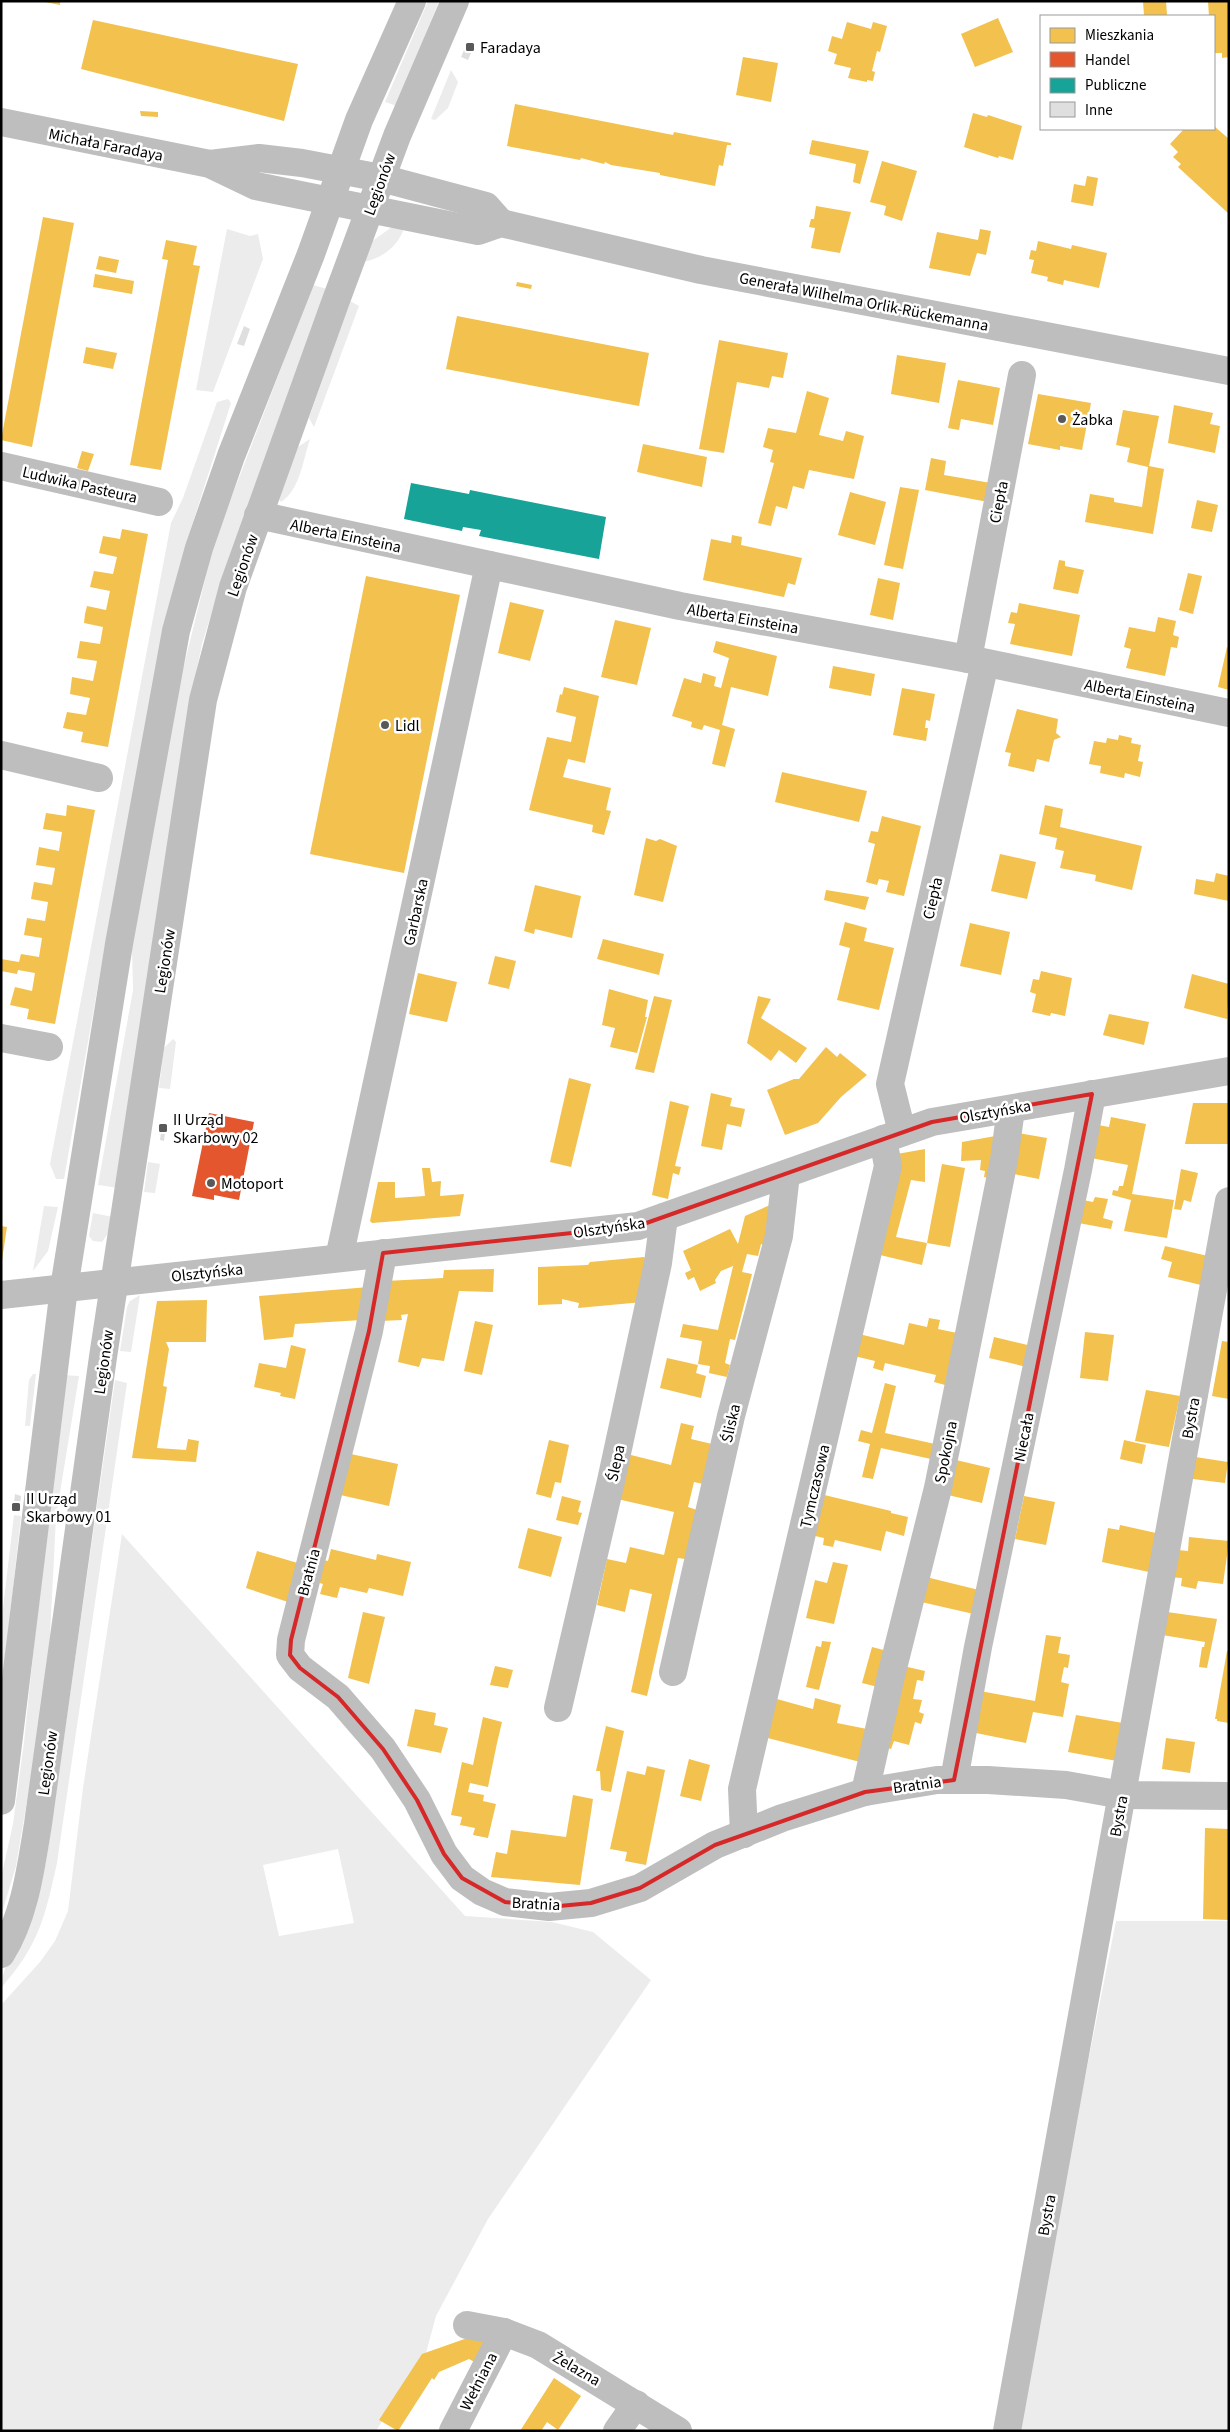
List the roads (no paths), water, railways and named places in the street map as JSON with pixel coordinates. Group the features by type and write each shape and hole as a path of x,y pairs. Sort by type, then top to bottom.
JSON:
{"street":[{"path":"1,1801 64,1288 119,944 176,631 199,548 231,456 370,94 412,1"},
{"name":"Legionów","path":"1,1954 16,1922 30,1873 115,1283 203,700 233,587 258,515 381,178 455,1"},
{"name":"Michała Faradaya","path":"1,122 210,164 256,186 330,202"},
{"name":"Michała Faradaya","path":"210,164 259,158 381,178"},
{"path":"330,202 478,231 501,223 486,206 381,178"},
{"name":"Generała Wilhelma Orlik-Rückemanna","path":"501,223 701,270 1229,371"},
{"name":"Ciepła","path":"892,1135 890,1084 977,661 1022,375"},
{"name":"Ludwika Pasteura","path":"1,466 159,502"},
{"name":"Alberta Einsteina","path":"258,515 680,606 977,661 1229,713"},
{"name":"Garbarska","path":"340,1258 489,565"},
{"path":"1,755 100,778"},
{"path":"1,1038 49,1046"},
{"name":"Olsztyńska","path":"1,1295 638,1226 932,1122 1229,1071"},
{"name":"Niecała","path":"954,1780 978,1647 1078,1170 1092,1094"},
{"name":"Spokojna","path":"865,1792 891,1676 938,1488 1004,1160 1012,1108"},
{"name":"Tymczasowa","path":"744,1834 742,1790 888,1166 892,1135"},
{"name":"Śliska","path":"672,1672 731,1416 779,1236 786,1174"},
{"name":"Bystra","path":"1007,2431 1229,1202"},
{"name":"Ślepa","path":"558,1708 613,1472 658,1263 664,1217"},
{"name":"Bratnia","path":"383,1253 369,1331 291,1640 290,1655 300,1668 338,1697 383,1749 417,1800 444,1854 462,1878 482,1892 505,1902 548,1907 591,1903 640,1888 715,1845 782,1818 865,1792 937,1780 1066,1785 1122,1795 1229,1796"},
{"name":"Żelazna","path":"468,2325 504,2332 538,2345 678,2431"},
{"name":"Wełniana","path":"453,2431 504,2332"},
{"path":"617,2431 636,2404"}],"place":[{"name":"Faradaya","path":"470,47"},
{"name":"Żabka","path":"1062,419"},
{"name":"Lidl","path":"385,725"},
{"name":"II Urząd Skarbowy 02","path":"163,1128"},
{"name":"Motoport","path":"211,1183"},
{"name":"II Urząd Skarbowy 01","path":"16,1507"}]}
